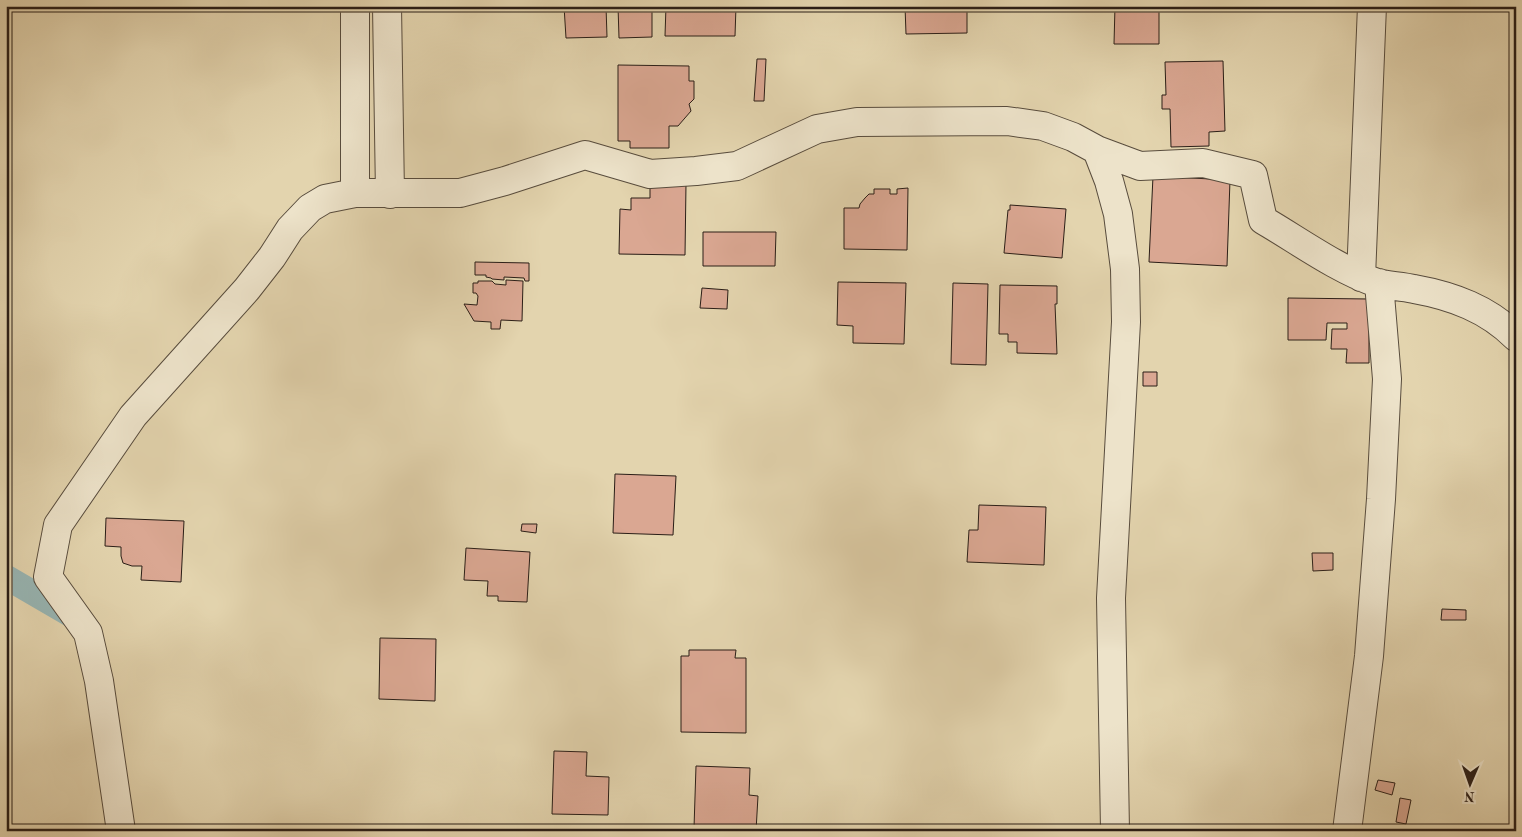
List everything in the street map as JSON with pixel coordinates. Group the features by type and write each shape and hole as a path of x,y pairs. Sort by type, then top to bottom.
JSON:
{"street":[{"path":"355,193 356,6"},
{"path":"387,6 390,194"},
{"path":"1347,831 1369,656 1381,499 1387,379 1370,280 1372,6"},
{"path":"122,831 99,681 88,633 48,577 58,525 133,416 247,290 272,257 290,228 310,208 325,199 355,193 460,193 505,181 585,155 650,174 737,166 817,129 857,122 1007,121 1043,126 1073,137 1096,150 1140,166 1202,163 1253,175 1263,220 1370,280 1452,297 1482,310 1516,337"},
{"path":"1096,150 1110,181 1118,214 1125,278 1126,322 1111,598 1115,831"}],"building":[{"path":"564,6 606,6 607,37 566,38"},
{"path":"618,6 652,6 652,37 619,38"},
{"path":"666,6 736,6 735,36 665,36"},
{"path":"905,6 967,6 967,33 906,34"},
{"path":"1115,6 1159,6 1159,44 1114,44"},
{"path":"757,59 766,59 764,101 754,101"},
{"path":"1223,61 1225,131 1209,132 1209,146 1171,147 1170,109 1162,109 1162,95 1166,95 1165,62"},
{"path":"618,65 689,66 689,81 694,81 694,99 689,104 691,111 678,126 669,126 669,148 630,148 630,141 618,141"},
{"path":"1153,176 1230,180 1227,266 1149,262"},
{"path":"650,183 686,184 685,255 619,254 620,209 631,210 631,198 650,198"},
{"path":"908,188 907,250 844,249 844,208 859,208 860,204 869,194 874,194 874,189 890,189 890,194 897,194 897,189"},
{"path":"1010,205 1066,209 1062,258 1004,253"},
{"path":"703,232 776,232 775,266 703,266"},
{"path":"475,262 529,263 529,281 525,281 524,278 504,277 504,280 492,279 486,277 486,275 475,275"},
{"path":"506,280 523,281 522,321 501,320 500,329 491,329 491,322 474,321 464,304 477,305 478,296 476,293 473,293 473,283 492,281 495,284 506,285"},
{"path":"838,282 906,283 904,344 853,343 853,326 837,325"},
{"path":"953,283 988,284 986,365 951,364"},
{"path":"1000,285 1057,286 1057,304 1055,304 1057,354 1017,353 1017,342 1008,342 1008,334 999,334"},
{"path":"702,288 728,290 727,309 700,308"},
{"path":"1288,298 1369,299 1369,363 1346,363 1347,349 1331,349 1332,329 1347,329 1347,323 1327,323 1326,340 1288,340"},
{"path":"1143,372 1157,372 1157,386 1143,386"},
{"path":"615,474 676,476 673,535 613,533"},
{"path":"979,505 1046,507 1044,565 967,562 969,530 978,530"},
{"path":"106,518 184,521 181,582 141,580 142,566 132,566 123,563 121,547 105,546"},
{"path":"522,524 537,524 536,533 521,531"},
{"path":"466,548 530,552 527,602 498,601 498,596 487,596 488,581 464,580"},
{"path":"1312,553 1333,553 1333,570 1313,571"},
{"path":"1442,609 1466,610 1466,620 1441,620"},
{"path":"380,638 436,639 435,701 379,699"},
{"path":"689,650 736,650 735,658 746,658 746,733 681,732 681,656 689,656"},
{"path":"554,751 587,752 586,776 609,777 608,815 552,814"},
{"path":"696,766 750,768 749,795 758,796 756,831 694,828"},
{"path":"1378,780 1395,783 1392,795 1375,790"},
{"path":"1400,798 1411,800 1406,824 1396,822"}],"waterway":[{"path":"6,577 78,619"}]}
